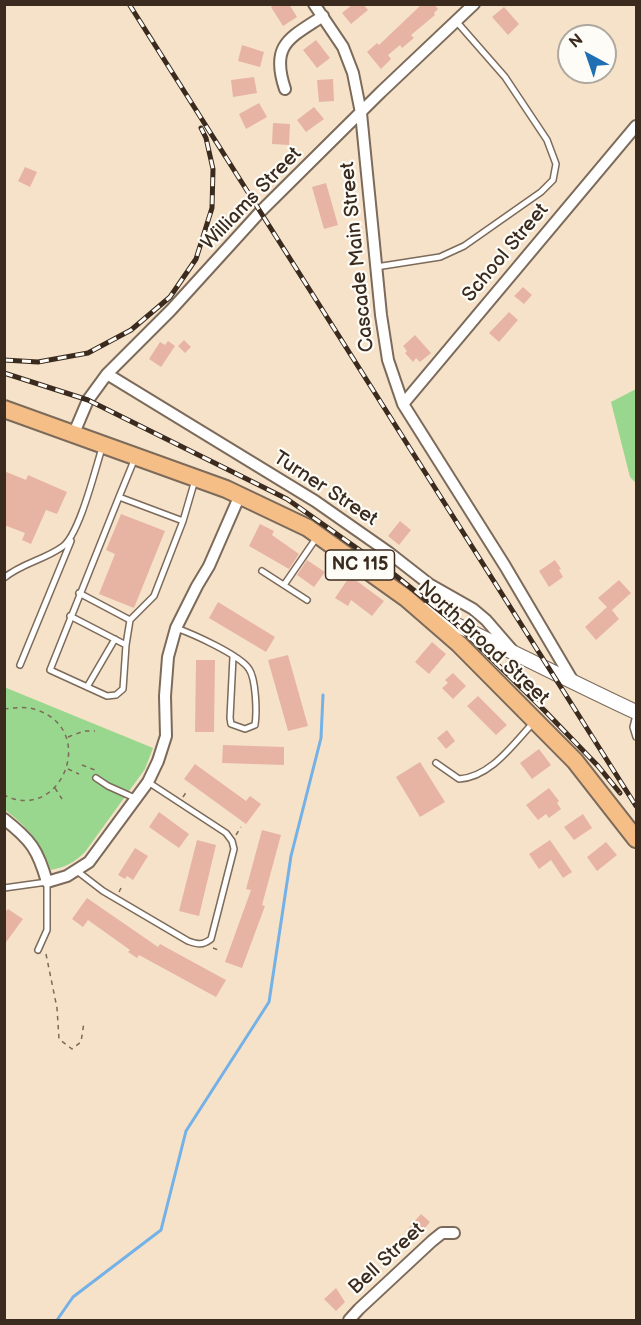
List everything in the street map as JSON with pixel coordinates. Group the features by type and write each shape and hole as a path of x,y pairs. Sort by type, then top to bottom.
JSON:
{"main road":[{"name":"North Broad Street","path":"4,409 240,495 308,528 414,605 459,644 575,761 636,838"}],"street":[{"name":"Cascade Main Street","path":"314,4 343,47 353,73 361,113 376,267 388,360 403,404 505,566 574,683"},
{"name":"Williams Street","path":"74,433 88,400 106,374 171,310 261,212 474,4"},
{"path":"285,89 279,59 283,47 294,36 323,16"},
{"name":"School Street","path":"403,404 636,126"},
{"name":"Turner Street","path":"106,374 315,501 429,584 473,609 486,620 512,650"},
{"path":"4,819 24,834 33,846 42,863 47,882 77,871 89,862 137,799 158,761 166,736 165,696 168,657 176,628 209,566 240,495"},
{"path":"414,605 512,650 636,714"},
{"name":"Bell Street","path":"349,1320 432,1241 442,1233 454,1233"}],"lane":[{"path":"376,267 440,257 464,246 541,192 553,180 556,164 547,140 505,77 456,21"},
{"path":"20,665 75,531 104,444"},
{"path":"135,456 50,670 107,696 120,693 123,689 130,620 154,596 183,521 196,478"},
{"path":"119,497 183,521"},
{"path":"4,578 17,568 65,546 75,531"},
{"path":"284,585 318,536"},
{"path":"262,571 307,600"},
{"path":"79,593 130,620"},
{"path":"70,616 126,645"},
{"path":"176,628 197,636 242,662 251,672 257,713 255,724 245,729 231,724 233,657"},
{"path":"87,687 115,639"},
{"path":"636,714 636,737"},
{"path":"436,763 459,779 471,778 487,770 535,721"},
{"path":"96,778 137,799"},
{"path":"77,871 103,891 188,940 197,944 206,943 211,939 234,849 232,841 226,833 148,782"},
{"path":"4,888 47,882 46,930 38,950"}],"path":[{"path":"4,709 17,707 38,710 58,724 67,737 67,768 55,788 32,800 22,801 4,795"},
{"path":"67,737 95,730"},
{"path":"82,765 100,772"},
{"path":"67,768 79,774"},
{"path":"55,788 62,799"},
{"path":"43,939 57,1008 59,1038 72,1049 81,1042 84,1022"}],"green space":[{"path":"636,389 636,483 630,477 611,402"},
{"path":"4,687 153,748 145,769 85,852 73,862 51,870 43,851 33,836 5,810"}],"building":[{"path":"276,4 289,4 297,17 283,26 271,7"},
{"path":"353,4 363,4 368,10 351,24 342,13"},
{"path":"422,4 434,4 438,9 435,15 411,35 414,38 402,48 400,45 388,55 391,59 381,69 367,52 377,43 379,45"},
{"path":"504,7 519,24 508,35 492,17"},
{"path":"316,40 330,58 317,68 303,50"},
{"path":"242,45 264,52 260,67 238,61"},
{"path":"254,77 257,93 233,97 231,80"},
{"path":"333,79 334,101 319,102 317,80"},
{"path":"259,103 267,117 246,129 239,114"},
{"path":"314,107 324,119 306,132 297,120"},
{"path":"273,123 290,124 289,145 272,144"},
{"path":"25,167 37,172 30,187 18,181"},
{"path":"326,183 338,225 324,229 312,187"},
{"path":"523,287 532,295 524,304 514,296"},
{"path":"509,312 518,320 499,342 489,333"},
{"path":"415,335 431,353 420,362 416,358 413,362 405,353 407,351 403,346"},
{"path":"184,340 191,347 185,353 178,346"},
{"path":"168,341 175,346 161,367 149,359 160,342 165,345"},
{"path":"4,471 26,480 28,475 67,492 57,514 46,510 31,544 22,540 25,533 4,525"},
{"path":"121,514 165,531 134,608 99,594 115,554 106,550"},
{"path":"400,521 411,530 399,545 388,536"},
{"path":"260,524 274,531 272,535 299,554 289,569 249,546"},
{"path":"307,560 325,572 314,587 297,575"},
{"path":"555,560 563,577 549,587 539,571"},
{"path":"350,576 384,601 372,616 351,600 348,606 335,598"},
{"path":"619,580 631,593 612,610 619,619 596,640 585,627 607,607 598,598"},
{"path":"218,602 275,637 266,652 209,618"},
{"path":"432,642 446,654 429,674 415,662"},
{"path":"288,655 308,726 288,731 268,660"},
{"path":"196,660 215,660 214,732 195,732"},
{"path":"453,673 466,686 453,699 442,688 448,683 445,680"},
{"path":"478,696 507,725 496,735 467,706"},
{"path":"447,730 455,741 446,749 437,738"},
{"path":"223,745 284,747 284,765 222,763"},
{"path":"539,749 551,765 532,779 520,763"},
{"path":"420,762 445,802 420,817 396,777"},
{"path":"195,764 246,801 250,796 261,804 246,824 184,779"},
{"path":"549,788 559,801 557,803 561,809 549,818 546,814 538,820 526,805"},
{"path":"159,812 189,834 179,848 149,827"},
{"path":"583,814 592,828 574,840 564,827"},
{"path":"262,830 281,835 262,905 265,906 242,968 225,962 251,890 246,889"},
{"path":"197,840 216,845 199,916 179,911"},
{"path":"550,840 572,872 563,878 551,860 539,869 529,854"},
{"path":"606,842 617,855 597,871 587,857"},
{"path":"135,848 148,856 133,880 127,876 125,879 118,875"},
{"path":"87,898 158,947 160,944 226,980 216,997 139,955 137,958 128,952 130,950 88,920 83,927 72,919"},
{"path":"8,909 23,919 4,945 4,913"},
{"path":"421,1214 430,1222 415,1240 405,1232"},
{"path":"336,1288 345,1302 336,1311 324,1299"}],"waterway":[{"path":"57,1320 73,1297 161,1230 186,1131 269,1002 291,856 321,738 323,695"}],"railway":[{"path":"129,4 636,806"},
{"path":"4,360 38,362 88,353 131,330 170,297 196,259 212,208 213,169 206,138 201,128"},
{"path":"4,373 88,400 287,499 395,575 456,624 544,710 598,766 620,793"}]}
